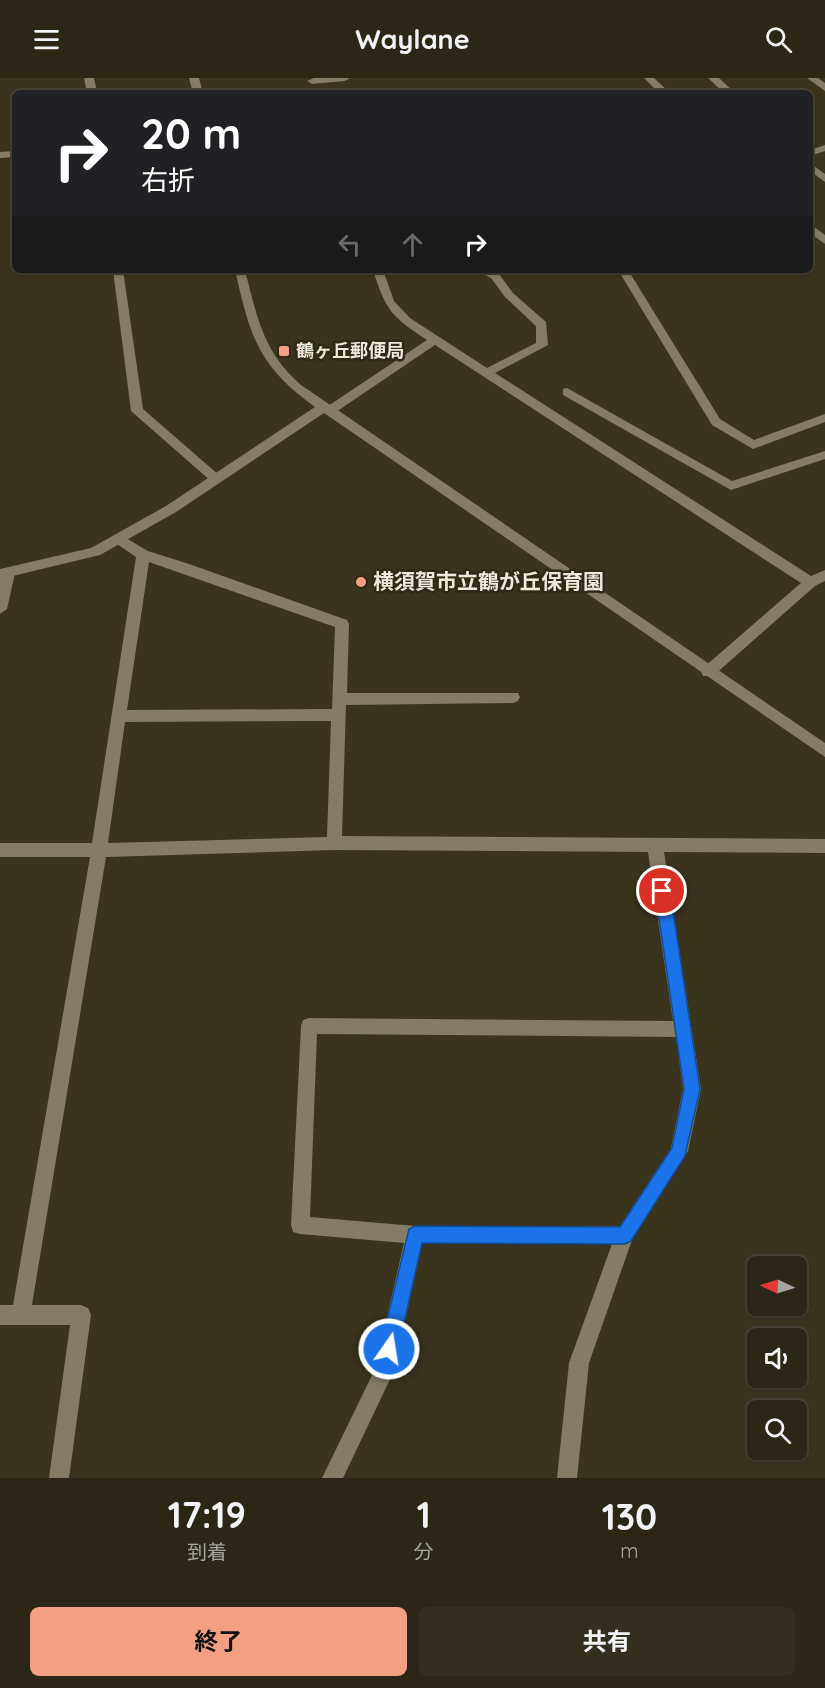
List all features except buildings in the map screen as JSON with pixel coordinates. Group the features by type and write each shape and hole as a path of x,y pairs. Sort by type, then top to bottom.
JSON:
{"street":[{"path":"310,80 345,78"},
{"path":"649,78 663,90"},
{"path":"713,78 727,90"},
{"path":"813,78 824,87"},
{"path":"813,169 825,179"},
{"path":"813,230 825,241"},
{"path":"118,273 137,411 216,479"},
{"path":"241,273 253,323 269,358 295,385 825,751"},
{"path":"379,273 389,302 406,321 810,582"},
{"path":"486,373 542,345 542,325 508,295 495,276 488,273"},
{"path":"0,609 4,574 95,552 171,509 435,340"},
{"path":"567,392 731,486 825,455"},
{"path":"118,538 143,555 184,567 342,624 334,843"},
{"path":"21,1316 99,850 143,555"},
{"path":"708,672 810,582 825,575"},
{"path":"338,699 513,697"},
{"path":"118,716 338,715"},
{"path":"0,850 99,850 334,843 825,846"},
{"path":"567,1478 579,1364 625,1235 679,1151 692,1089 655,844"},
{"path":"625,1235 415,1235 300,1226 309,1026 684,1029"},
{"path":"332,1478 384,1371 415,1235"},
{"path":"0,1316 81,1315 59,1478"}],"lane":[{"path":"625,273 716,422 753,445 825,418"}],"place":[{"name":"鶴ヶ丘郵便局","path":"284,351"},
{"name":"横須賀市立鶴が丘保育園","path":"361,582"}],"route":[{"path":"389,1349 415,1235 625,1235 679,1151 692,1089 662,891"}]}
